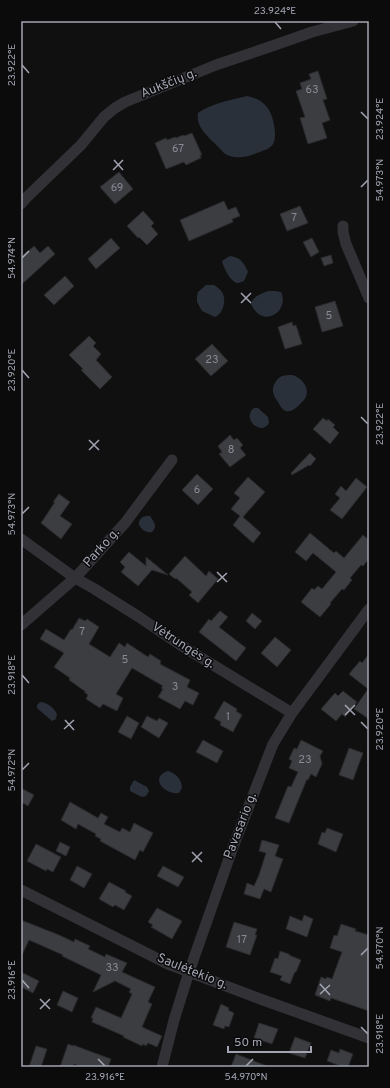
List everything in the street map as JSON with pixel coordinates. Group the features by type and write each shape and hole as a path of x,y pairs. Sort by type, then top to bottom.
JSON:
{"street":[{"name":"Aukščių g.","path":"21,204 81,145 104,117 125,102 216,64 312,32 353,21"},
{"path":"343,226 346,244 369,298"},
{"name":"Parko g.","path":"21,625 75,578 125,523 172,460"},
{"name":"Vėtrungės g.","path":"21,539 75,578 84,582 182,646 292,713"},
{"name":"Pavasario g.","path":"162,1067 174,1020 189,972 231,854 273,744 292,713 369,609"},
{"name":"Saulėtekio g.","path":"21,890 168,964 369,1038"}],"shaded area":[{"path":"247,96 255,98 269,109 275,130 274,140 270,147 260,152 247,156 233,157 224,153 203,131 199,125 198,113 215,104"},
{"path":"231,256 242,261 245,266 248,272 244,281 238,283 235,282 226,270 222,261"},
{"path":"206,285 214,285 222,292 223,295 224,303 222,310 215,317 202,311 197,302 198,292"},
{"path":"268,291 281,292 283,299 282,306 279,311 268,317 262,316 256,312 251,304 255,297"},
{"path":"284,375 292,375 299,378 305,384 307,392 304,400 298,406 291,411 286,411 282,409 276,398 273,387 278,378"},
{"path":"254,408 258,408 268,417 269,423 266,427 257,427 251,421 251,412"},
{"path":"150,516 155,524 155,528 152,532 144,531 139,525 140,519"},
{"path":"40,702 48,704 54,710 57,714 56,719 52,721 37,708 37,705"},
{"path":"168,771 174,773 180,780 182,788 179,793 168,791 159,781 162,774"},
{"path":"134,780 147,787 149,791 146,796 142,797 130,791 130,787"}],"building":[{"path":"318,71 327,99 323,100 330,120 322,123 327,138 308,144 300,118 305,117 296,91 302,89 300,83 311,79 309,74"},
{"path":"192,133 202,155 200,155 201,158 186,165 184,162 166,169 155,143 166,138 167,140"},
{"path":"119,172 133,189 115,204 100,187"},
{"path":"224,201 228,210 236,207 240,216 232,219 233,222 189,241 180,220"},
{"path":"300,206 308,223 287,231 280,214"},
{"path":"143,211 154,223 151,226 158,234 147,245 127,226"},
{"path":"111,238 120,248 96,269 88,259"},
{"path":"312,238 319,252 311,257 303,242"},
{"path":"34,246 40,253 48,246 55,254 21,285 21,257"},
{"path":"331,255 333,263 324,266 321,258"},
{"path":"65,276 74,286 54,305 44,295"},
{"path":"335,301 343,326 322,332 315,307"},
{"path":"292,322 293,326 296,325 302,344 285,349 278,327"},
{"path":"89,336 96,343 93,346 101,354 96,360 112,377 100,389 81,370 83,369 69,355"},
{"path":"212,344 228,361 211,376 195,359"},
{"path":"323,418 327,421 328,419 335,425 333,427 339,433 330,444 313,429"},
{"path":"230,435 234,440 237,438 243,445 240,448 246,455 230,467 219,454 222,452 218,446"},
{"path":"310,453 316,459 310,466 309,465 292,475 291,473"},
{"path":"197,474 213,489 198,505 182,490"},
{"path":"248,477 265,492 243,517 261,533 253,543 233,525 240,516 231,509 240,498 234,493"},
{"path":"356,478 367,487 342,519 330,510 340,498 335,494 341,486 346,491"},
{"path":"59,494 70,502 60,516 72,524 61,539 41,523"},
{"path":"310,533 334,553 336,551 344,558 363,535 369,540 369,559 363,566 361,565 350,578 352,580 344,590 342,589 320,617 301,602 312,588 314,590 318,586 322,589 336,572 313,553 306,561 295,552"},
{"path":"129,552 146,566 146,557 168,575 152,570 138,586 121,572 125,567 120,562"},
{"path":"185,556 206,576 209,571 218,579 198,603 189,595 192,592 169,574"},
{"path":"220,611 228,617 219,627 246,648 236,661 199,632 209,619 211,621"},
{"path":"252,613 262,621 255,629 246,621"},
{"path":"79,618 85,621 87,619 99,627 89,644 110,657 119,643 125,647 127,643 148,657 150,654 161,661 160,664 190,680 187,687 199,693 193,705 185,701 180,709 158,697 163,689 161,688 163,686 132,668 116,694 123,698 117,711 103,704 100,708 86,699 88,695 84,692 86,692 54,667 64,653 40,639 46,629 64,640"},
{"path":"275,637 291,650 277,667 261,653"},
{"path":"369,654 369,719 354,709 368,689 349,674 360,661 362,663"},
{"path":"343,691 357,702 345,717 342,714 336,721 321,709 335,693 338,696"},
{"path":"224,701 237,709 236,711 242,715 233,732 220,725 221,722 214,718"},
{"path":"127,716 139,723 131,739 118,732"},
{"path":"147,716 157,721 159,718 168,723 159,738 141,727"},
{"path":"203,740 223,751 217,763 196,752"},
{"path":"301,740 323,751 320,756 322,764 316,777 311,774 308,780 307,779 289,823 275,818 288,786 291,787 298,772 289,768 292,761 289,759 294,748 297,749"},
{"path":"349,748 363,753 353,780 339,775"},
{"path":"21,788 34,795 28,806 21,802"},
{"path":"70,802 98,818 101,813 108,817 104,824 120,832 122,828 130,832 134,823 153,833 143,852 140,850 135,860 100,841 101,839 95,836 96,834 78,824 76,829 61,820"},
{"path":"327,828 343,834 336,852 318,844 322,832 325,833"},
{"path":"262,840 279,845 275,856 283,859 271,892 264,889 260,899 244,894 247,883 254,886 259,875 266,853 259,851"},
{"path":"60,842 70,847 66,856 56,851"},
{"path":"36,844 61,857 53,872 47,869 46,871 27,861"},
{"path":"77,866 92,874 84,888 70,880"},
{"path":"163,866 184,877 178,887 157,876"},
{"path":"109,882 132,896 124,910 115,905 113,907 99,899"},
{"path":"157,908 182,921 172,939 151,927 153,925 148,922"},
{"path":"304,915 313,919 307,937 286,929 290,916 302,921"},
{"path":"21,920 74,942 75,939 90,946 88,949 105,957 106,954 127,963 122,972 155,987 148,1002 152,1004 142,1027 162,1036 157,1047 148,1043 146,1046 143,1044 142,1046 123,1037 124,1036 92,1022 93,1018 91,1018 96,1007 121,1018 132,994 129,992 131,989 115,981 93,992 101,975 62,956 63,955 29,940 21,957"},
{"path":"234,922 257,929 255,935 257,935 250,955 226,947"},
{"path":"341,924 356,929 355,931 369,935 369,1011 331,998 330,1001 315,995 321,977 332,979 342,952 330,948 334,935 337,936"},
{"path":"280,951 301,960 290,984 280,980 282,976 270,972 275,958 278,959"},
{"path":"21,972 39,981 33,993 21,987"},
{"path":"63,991 78,998 72,1012 57,1005"},
{"path":"221,1004 229,1008 228,1010 234,1013 229,1027 225,1026 224,1029 213,1025"},
{"path":"259,1023 278,1029 272,1044 254,1038"},
{"path":"295,1037 311,1043 305,1058 289,1053"},
{"path":"68,1044 111,1059 108,1067 81,1067 74,1064 72,1067 60,1067"},
{"path":"36,1046 47,1049 41,1067 29,1067"},
{"path":"340,1049 353,1054 348,1067 343,1067 327,1061 331,1050 339,1053"},
{"path":"236,1054 267,1066 267,1067 231,1067"}]}
